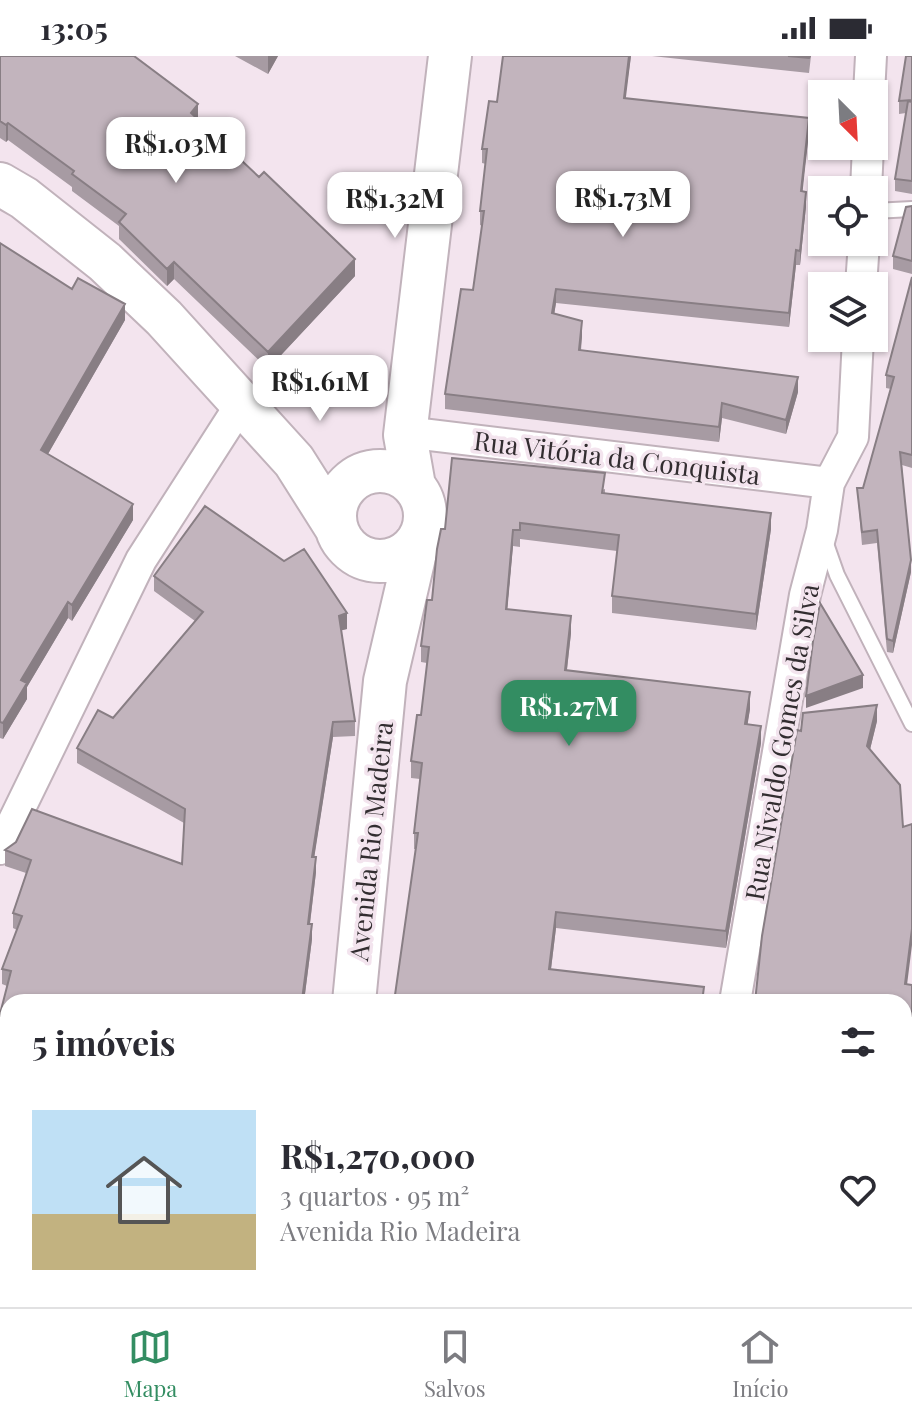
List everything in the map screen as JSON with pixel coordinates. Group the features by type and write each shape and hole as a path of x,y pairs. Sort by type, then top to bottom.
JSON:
{"main road":[{"path":"405,434 390,457 346,486 339,499 335,514 345,541 367,559 381,561 408,551 424,527 426,513 422,498 414,486 405,434 450,56"},
{"name":"Avenida Rio Madeira","path":"0,184 24,198 105,262 164,318 305,475 345,541 379,607 385,681"},
{"path":"252,415 331,470 363,474 393,473 414,486"},
{"name":"Avenida Rio Madeira","path":"355,994 385,681 418,540"}],"street":[{"path":"870,80 871,56"},
{"name":"Rua Nivaldo Gomes da Silva","path":"736,994 805,595 822,530 829,483 853,437 857,352"},
{"path":"0,851 141,560 252,415"},
{"name":"Rua Vitória da Conquista","path":"405,434 829,483"}],"lane":[{"path":"888,210 912,209"},
{"path":"822,530 837,575 912,724"}],"building":[{"path":"0,56 134,56 198,104 191,113 259,177 264,172 355,259 268,352 174,262 167,269 119,222 126,214 72,174 74,171 8,123 6,125 0,121"},
{"path":"503,56 629,56 624,98 808,118 801,191 806,192 789,313 556,289 552,313 582,321 579,350 798,377 786,420 722,403 719,427 445,394 461,289 473,290 484,211 480,211 487,149 482,149 489,101 497,102"},
{"path":"906,56 912,56 912,100 899,101"},
{"path":"908,101 912,102 912,181 895,179"},
{"path":"912,206 912,261 893,256 906,207"},
{"path":"0,243 72,289 78,278 125,304 41,450 133,504 72,605 68,602 21,680 27,683 3,723 0,722"},
{"path":"912,277 912,455 900,452 911,560 893,641 887,639 877,530 862,532 857,488 863,488 894,377 886,375"},
{"path":"452,458 605,473 602,493 771,513 756,614 612,596 619,535 520,523 520,530 513,530 506,609 571,616 565,670 750,692 745,724 761,726 726,931 556,912 549,969 704,987 703,994 395,994 418,833 414,833 422,763 411,761 417,715 421,715 429,647 421,646 427,600 432,600 441,529 445,529"},
{"path":"205,506 284,561 304,549 347,613 339,616 355,721 333,722 312,857 316,857 308,924 312,924 303,994 5,994 11,971 2,969 22,916 13,913 31,860 5,850 16,842 32,809 182,864 185,809 77,748 98,710 113,718 203,612 154,576"},
{"path":"820,603 863,675 806,696 813,641"},
{"path":"877,705 867,746 900,785 903,827 912,824 912,929 905,984 912,985 912,994 756,994 762,936 797,730 801,731 803,713"}]}
